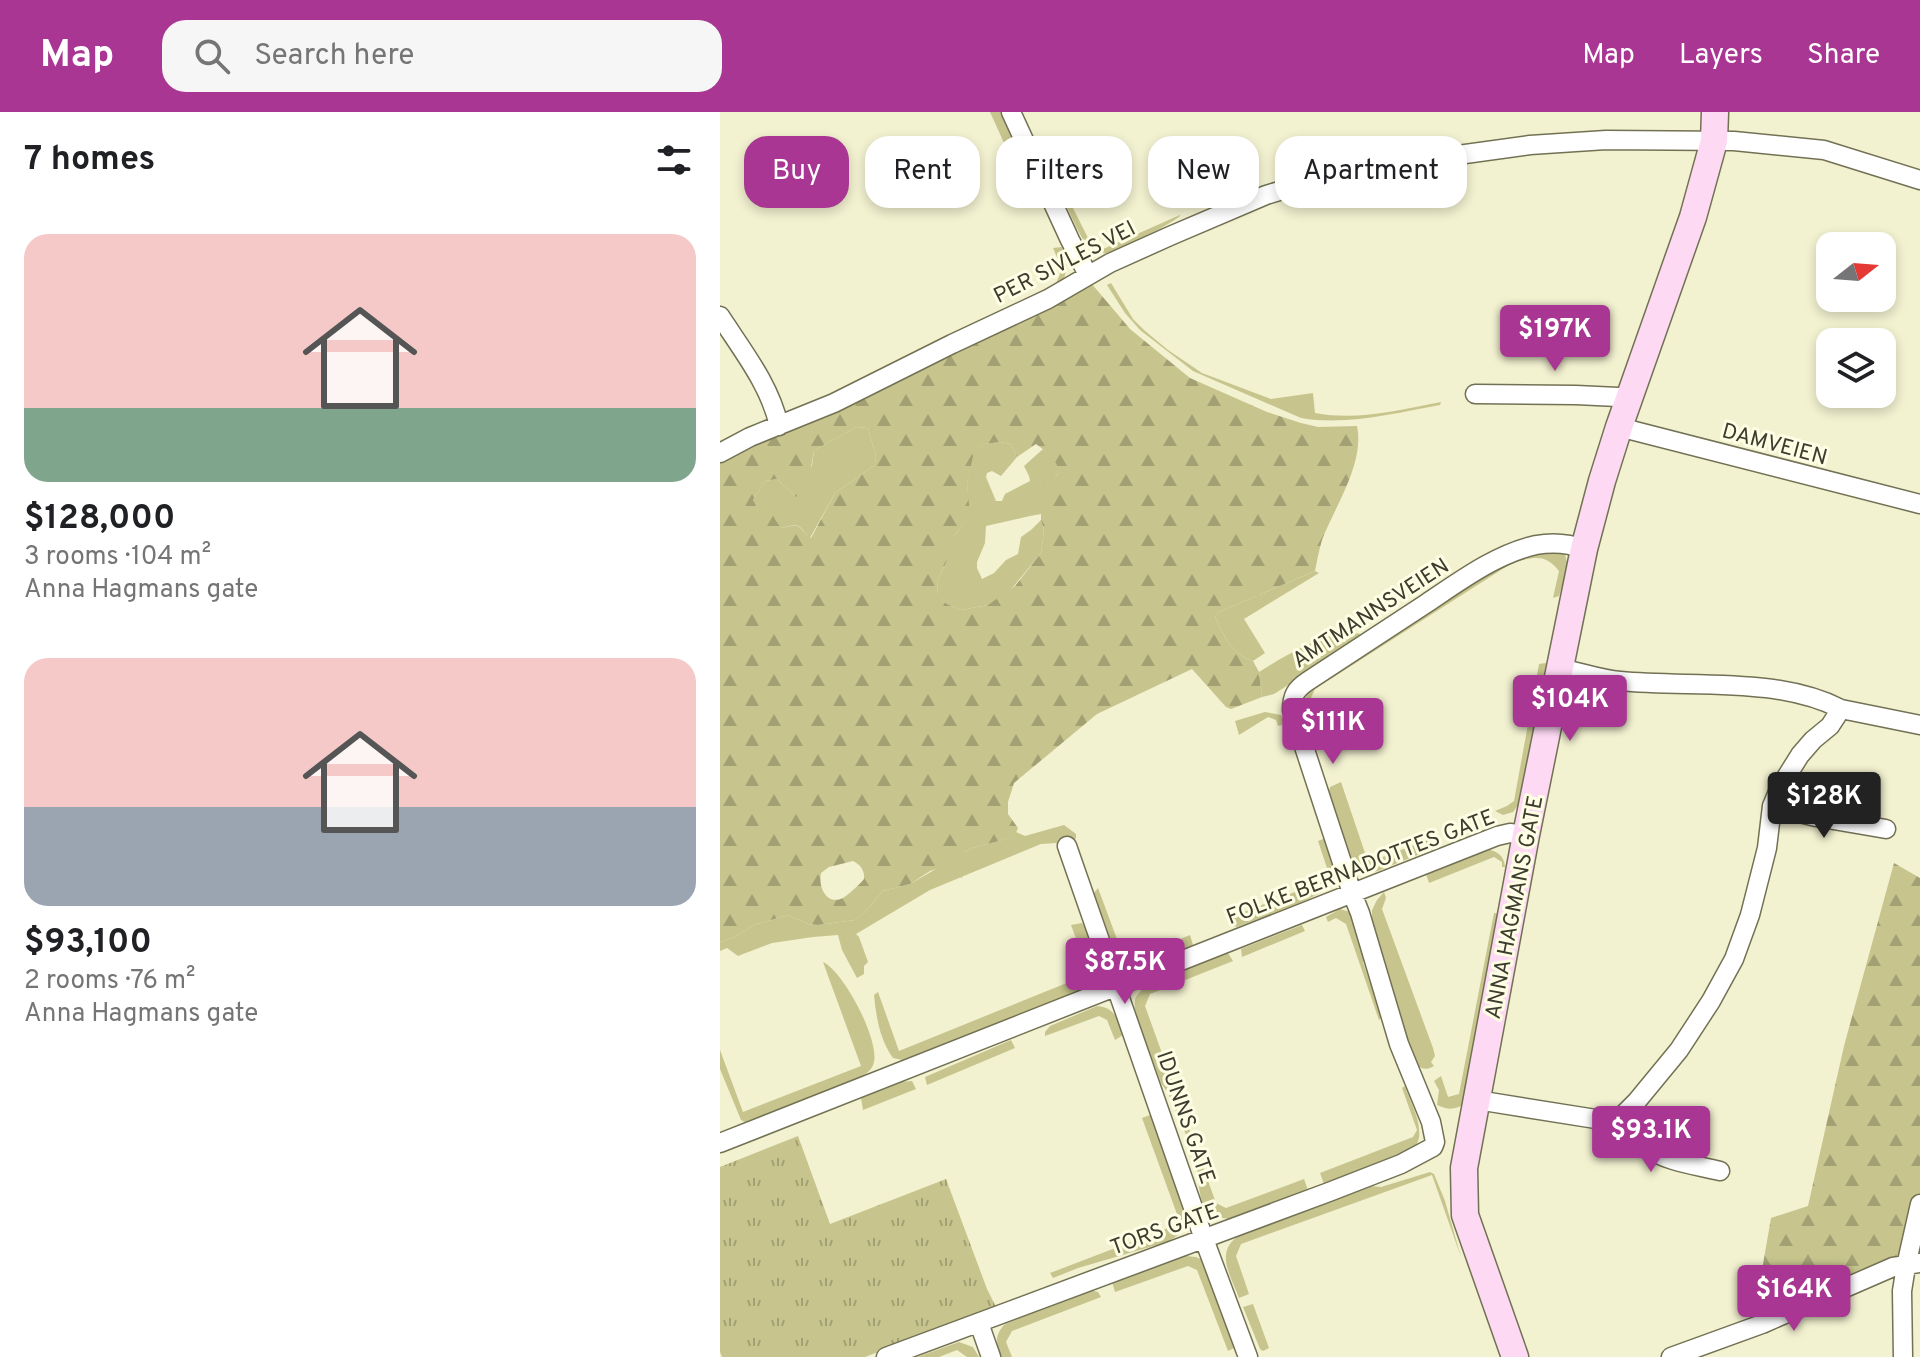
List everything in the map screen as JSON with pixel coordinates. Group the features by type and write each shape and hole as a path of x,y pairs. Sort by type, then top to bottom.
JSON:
{"street":[{"path":"1011,112 1088,275"},
{"name":"ANNA HAGMANS GATE","path":"1515,1357 1465,1215 1464,1168 1526,835 1584,549 1619,427 1693,217 1714,141 1715,112"},
{"name":"PER SIVLES VEI","path":"720,453 750,437 834,403 1048,299 1110,263 1225,211 1266,195 1341,174 1530,145 1606,140 1734,141 1824,150 1920,180"},
{"path":"720,316 763,385 775,408 779,426"},
{"path":"1475,394 1576,395 1618,397 1628,401"},
{"name":"DAMVEIEN","path":"1619,427 1920,504"},
{"name":"AMTMANNSVEIEN","path":"1431,1122 1399,1044 1369,940 1292,710 1292,698 1297,689 1466,577 1506,555 1547,544 1570,544 1584,549"},
{"path":"1560,668 1618,681 1772,689 1841,709 1920,725"},
{"path":"1477,1100 1602,1120 1620,1118 1637,1101 1679,1050 1734,959 1750,915 1767,848 1772,806 1780,787 1800,755 1830,726 1841,709"},
{"path":"1772,806 1886,829"},
{"name":"FOLKE BERNADOTTES GATE","path":"720,1143 1497,836 1510,833 1526,835"},
{"name":"IDUNNS GATE","path":"1067,846 1248,1357"},
{"path":"1620,1118 1648,1149 1667,1158 1720,1171"},
{"name":"TORS GATE","path":"886,1357 1420,1155 1433,1147 1435,1142 1431,1122"},
{"path":"1903,1357 1902,1291 1913,1264 1920,1204"},
{"path":"1671,1357 1762,1324 1893,1267 1913,1264"},
{"path":"979,1323 991,1357"}],"green space":[{"path":"990,112 1001,112 1012,136 1001,136"},
{"path":"1067,208 1073,208 1092,246 1101,250 1180,215 1166,226 1107,253 1089,247"},
{"path":"1062,247 1066,272 1059,286 1055,286 1062,269 1053,248"},
{"path":"1091,283 1130,329 1190,378 1267,412 1301,423 1318,427 1357,426 1358,440 1353,469 1322,540 1315,571 1219,612 1215,617 1234,649 1253,661 1259,672 1262,697 1231,709 1226,707 1192,669 1097,714 1014,783 1008,814 1018,828 1014,837 965,852 962,878 942,867 910,884 883,891 855,920 818,925 788,915 754,925 720,942 720,459","holes":["856,427 868,428 876,456 875,465 835,493 811,538 796,526 782,528 770,511 757,507 753,500 765,481 777,479 796,497 808,476 814,451","985,444 1011,444 1017,457 1036,444 1058,468 1054,479 1035,490 1030,505 1030,516 1041,514 1044,531 1041,553 1015,586 988,605 961,610 947,604 938,595 937,581 954,535 970,514 967,484 974,452","853,861 862,868 864,879 843,898 832,899 824,893 821,884 821,873 829,867"]},
{"path":"1111,283 1133,319 1168,350 1202,373 1271,399 1313,393 1315,413 1346,416 1378,414 1441,402 1440,405 1353,420 1301,418 1193,371 1140,330 1107,285"},
{"path":"856,427 868,428 876,456 875,465 835,493 810,538 799,526 782,528 757,507 753,500 765,481 777,479 795,496 812,465 814,451"},
{"path":"985,444 1011,444 1017,457 1001,476 992,471 987,473 996,501 1002,501 1005,494 1030,481 1024,466 1043,449 1053,458 1059,471 1030,505 1030,516 986,526 985,543 977,568 982,579 994,573 1006,560 1018,554 1021,537 1041,520 1044,531 1041,553 1008,593 988,605 961,610 938,596 937,581 954,535 969,514 967,484 973,452"},
{"path":"1555,550 1565,554 1568,567 1559,596 1553,598 1559,571 1549,561 1539,558 1515,561 1315,689 1311,698 1323,732 1305,718 1303,706 1313,685 1501,565 1516,557"},
{"path":"1315,571 1319,573 1244,619 1265,653 1253,661 1234,649 1215,617 1219,612"},
{"path":"1349,632 1361,634 1359,640 1274,694 1262,697 1259,672 1314,642"},
{"path":"1539,664 1548,665 1522,800 1513,812 1503,815 1495,811 1514,801"},
{"path":"1265,712 1281,715 1282,725 1278,726 1276,720 1268,717 1239,735 1235,721"},
{"path":"1341,782 1366,856 1375,860 1435,837 1435,848 1375,872 1360,872 1353,864 1328,794 1330,787"},
{"path":"1064,825 1076,834 1070,844 1060,847 1056,843 1041,844 930,890 856,934 868,962 864,966 864,974 857,978 842,950 838,935 772,943 738,956 727,948 720,951 720,942 754,925 788,915 818,925 855,920 883,891 910,884 972,848 1013,837 1016,832 1025,836"},
{"path":"1326,838 1338,879 1331,886 1292,906 1234,926 1231,917 1323,881 1328,871 1318,841"},
{"path":"1486,849 1499,854 1505,867 1494,857 1429,883 1426,874"},
{"path":"1894,863 1920,878 1920,1243 1906,1266 1762,1324 1757,1299 1771,1218 1808,1206 1844,1046"},
{"path":"1098,888 1124,958 1129,960 1190,935 1193,945 1136,968 1129,969 1119,963 1094,893"},
{"path":"1384,892 1386,898 1382,909 1435,1056 1431,1062 1434,1066 1428,1068 1421,1068 1415,1063 1379,949 1372,910"},
{"path":"1340,909 1350,912 1382,1017 1379,1020 1346,924 1336,918 1328,922 1326,917"},
{"path":"1494,913 1501,914 1465,1104 1444,1108 1437,1105 1439,1090 1434,1081 1441,1076 1448,1097 1459,1094"},
{"path":"1082,923 1097,953 1099,969 1095,985 902,1060 893,1058 877,1020 874,995 878,992 899,1051 1089,974 1071,925"},
{"path":"1302,925 1305,931 1242,957 1241,949"},
{"path":"1228,953 1233,961 1150,994 1145,1006 1194,1142 1190,1144 1161,1083 1135,1013 1135,1000 1154,982"},
{"path":"823,962 841,979 866,1023 874,1052 873,1066 851,1081 745,1122 741,1120 720,1069 720,1050 743,1112 861,1066"},
{"path":"1097,1006 1112,1012 1123,1035 1115,1040 1107,1020 1099,1016 1045,1036 1050,1026"},
{"path":"1011,1040 1015,1048 927,1085 925,1077"},
{"path":"912,1081 916,1089 863,1110 861,1098 898,1082"},
{"path":"1405,1086 1419,1125 1415,1147 1324,1184 1320,1173 1413,1137 1417,1130 1402,1088"},
{"path":"1150,1115 1181,1192 1185,1205 1185,1228 1167,1242 1053,1278 1050,1273 1173,1226 1178,1217 1142,1118"},
{"path":"798,1136 830,1224 946,1179 996,1307 865,1357 722,1357 720,1167"},
{"path":"1198,1153 1216,1203 1226,1208 1304,1179 1308,1190 1232,1219 1219,1217 1210,1212 1201,1197 1193,1155"},
{"path":"1430,1172 1434,1174 1445,1201 1461,1257 1432,1175 1241,1244 1236,1256 1249,1294 1239,1298 1226,1258 1230,1243 1237,1237 1371,1186 1381,1187"},
{"path":"1186,1256 1203,1260 1235,1344 1228,1351 1197,1270 1188,1266 1115,1292 1112,1282"},
{"path":"1090,1290 1098,1292 1101,1297 1012,1331 1006,1342 1012,1357 1001,1357 997,1339 1005,1324"},
{"path":"1253,1304 1269,1348 1263,1351 1243,1307"},
{"path":"959,1342 973,1347 979,1357 967,1357 957,1350 939,1357 917,1357"}]}
